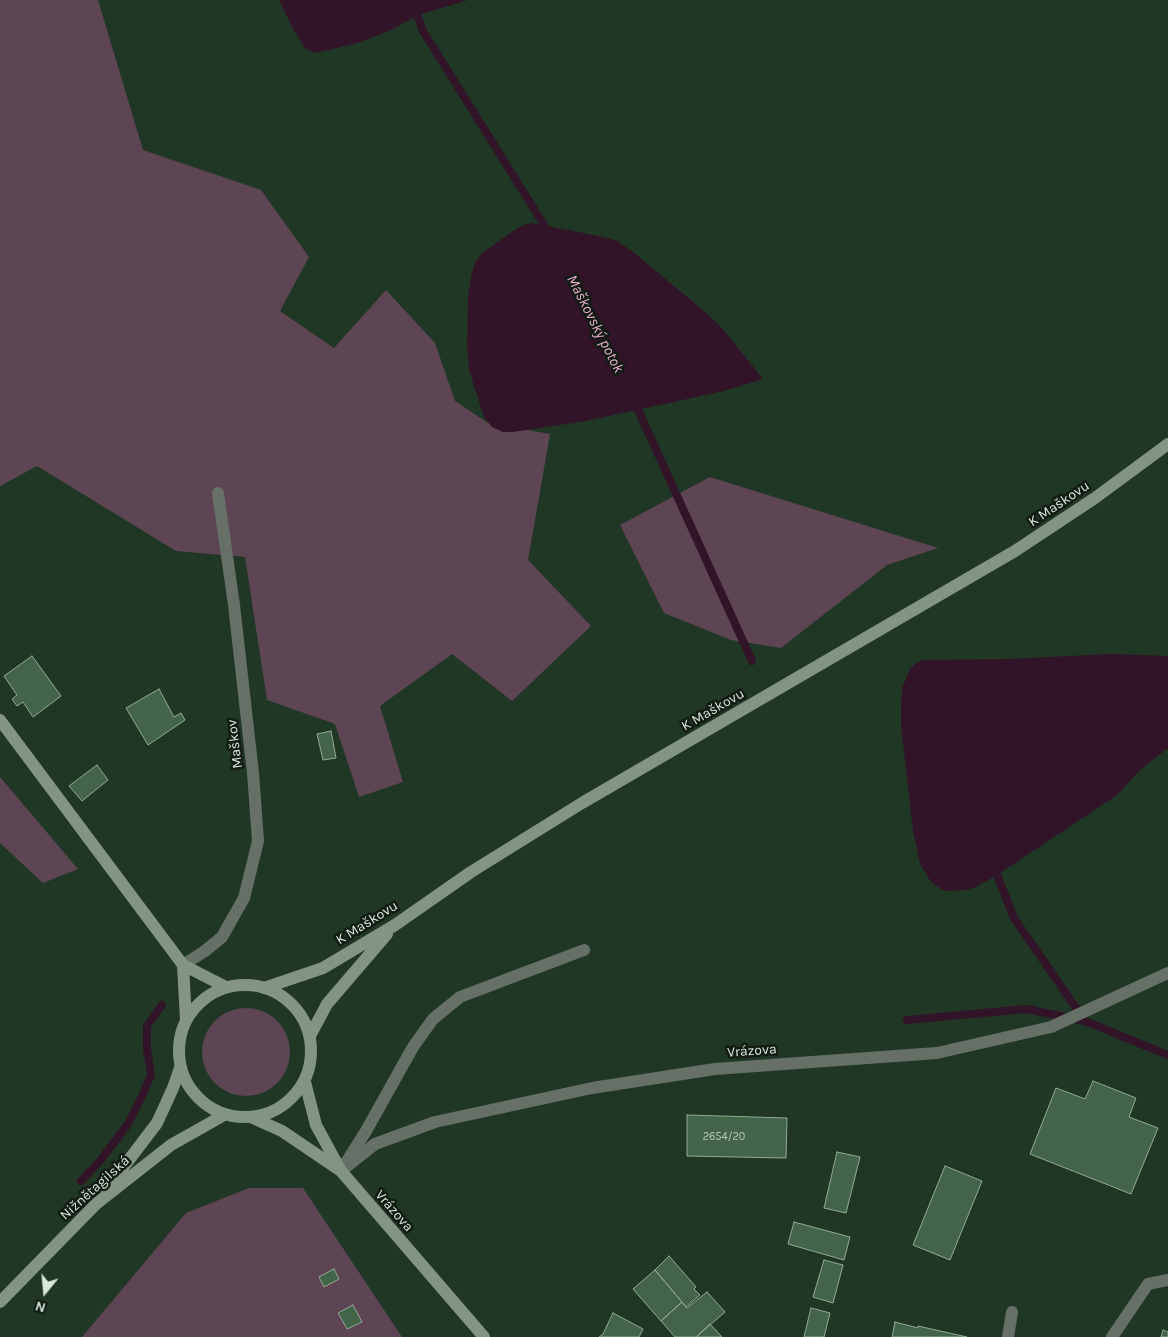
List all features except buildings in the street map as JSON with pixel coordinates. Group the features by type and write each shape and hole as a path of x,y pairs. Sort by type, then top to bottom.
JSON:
{"main road":[{"name":"K Maškovu","path":"264,988 323,968 395,924 471,872 582,803 1015,551 1095,498 1168,444"},
{"path":"0,720 183,965 226,987"},
{"path":"310,1036 327,1004 395,924"},
{"path":"183,965 186,1020"},
{"path":"245,985 264,988 280,995 294,1006 304,1020 310,1036 312,1052 310,1067 305,1082 292,1099 274,1112 253,1118 238,1118 224,1115 204,1104 189,1088 180,1068 178,1051 180,1035 186,1020 196,1006 210,994 226,987 245,985"},
{"path":"96,1204 157,1123 180,1068"},
{"name":"Vrázova","path":"305,1082 316,1125 341,1171 374,1212 484,1337"},
{"name":"Nižnětagilská","path":"0,1302 96,1204 171,1144 224,1115"},
{"path":"253,1118 282,1131 341,1171"}],"street":[{"name":"Maškov","path":"183,965 205,951 222,936 244,898 258,841 253,773 234,605 218,493"},
{"path":"341,1171 366,1131 413,1047 433,1019 460,997 584,950"},
{"name":"Vrázova","path":"341,1171 375,1144 436,1122 592,1088 715,1069 938,1054 1051,1027 1168,973"},
{"path":"1112,1337 1148,1284 1168,1280"},
{"path":"1008,1337 1012,1312"}],"shaded area":[{"path":"0,0 98,0 143,150 261,190 309,257 280,311 334,348 386,290 435,343 455,401 488,423 550,434 528,560 591,626 512,701 452,654 380,706 403,782 359,797 335,724 267,700 245,557 176,551 37,466 0,486"},
{"path":"710,477 938,548 887,565 781,648 731,640 664,613 620,525"},
{"path":"0,777 78,869 43,883 0,843"},
{"path":"246,1008 263,1011 277,1021 287,1035 290,1052 287,1069 277,1083 263,1093 246,1096 229,1093 215,1083 205,1069 202,1052 205,1035 215,1021 229,1011"},
{"path":"249,1188 303,1188 402,1337 82,1337 186,1213"}],"water":[{"path":"279,0 468,0 419,15 387,32 354,44 315,53 306,49 293,29"},
{"path":"532,223 617,241 703,310 722,328 763,379 724,391 586,421 513,432 503,432 492,427 484,417 469,370 467,346 468,297 472,272 476,261 482,253 516,229"},
{"path":"1111,654 1168,656 1168,748 1141,769 1117,795 976,887 966,890 944,891 931,882 920,864 913,831 901,725 903,686 910,669 916,663 923,660 1008,659"}],"waterway":[{"name":"Maškovský potok","path":"412,0 423,31 549,233"},
{"name":"Maškovský potok","path":"634,401 752,661"},
{"path":"907,1020 1026,1009 1085,1021 1014,918 997,875 998,867"},
{"path":"81,1181 100,1161 128,1124 143,1094 151,1075 147,1049 147,1026 162,1005"},
{"path":"1085,1021 1168,1055"}]}
